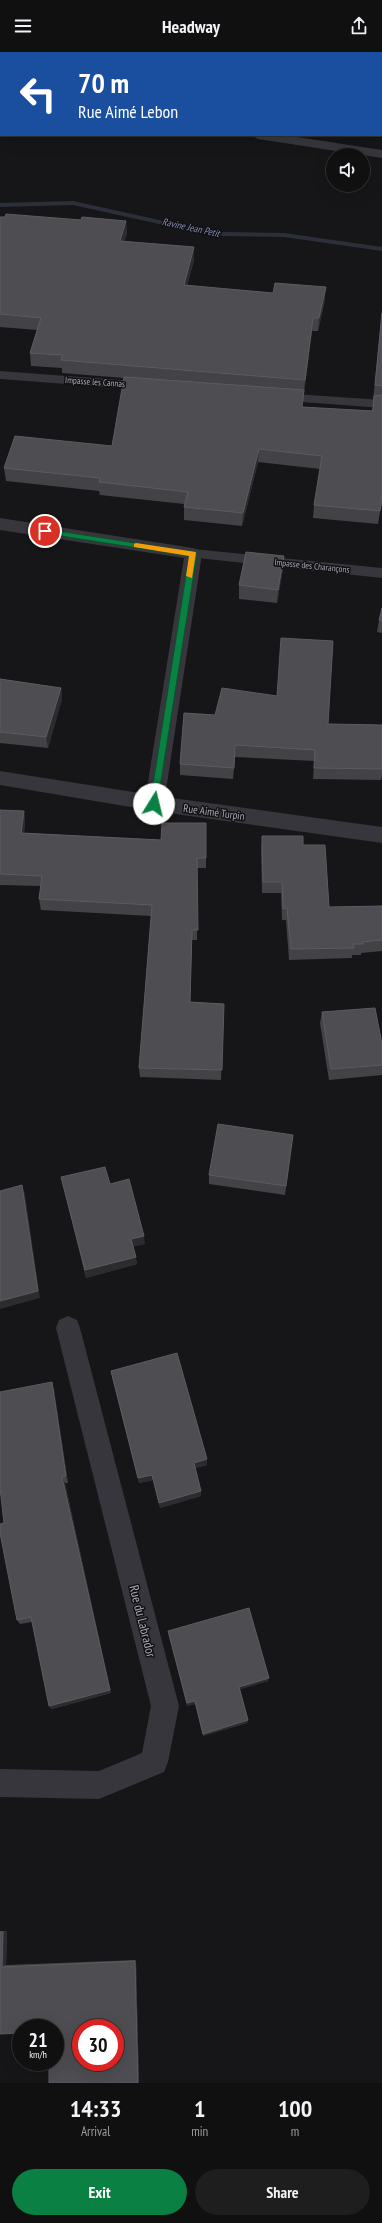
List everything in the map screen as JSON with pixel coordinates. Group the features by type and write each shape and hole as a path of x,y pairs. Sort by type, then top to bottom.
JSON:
{"street":[{"path":"265,136 382,154"},
{"path":"0,524 193,554 154,804"},
{"name":"Rue Aimé Turpin","path":"0,778 154,804 382,835"},
{"name":"Rue du Labrador","path":"0,1783 99,1785 154,1762 165,1706 68,1328"}],"lane":[{"name":"Impasse les Cannas","path":"0,375 159,387"},
{"path":"271,396 382,404"},
{"name":"Impasse des Charançons","path":"193,554 382,573"}],"building":[{"path":"6,214 81,220 82,217 126,221 120,241 194,247 184,285 273,293 275,283 326,287 319,318 313,318 305,380 61,360 63,355 30,353 41,318 0,314 0,217 5,217"},
{"path":"382,313 382,386 375,385"},
{"path":"124,377 304,390 302,407 373,411 374,396 382,395 382,495 380,511 314,505 322,456 259,449 243,513 184,507 188,492 99,482 100,478 4,468 15,436 112,446"},
{"path":"246,552 284,556 278,590 239,585"},
{"path":"382,608 382,621 379,620"},
{"path":"281,638 333,641 328,724 382,725 382,769 314,768 315,750 235,745 234,768 180,764 184,713 215,715 222,688 277,696"},
{"path":"0,679 61,688 46,737 0,732"},
{"path":"0,810 24,811 21,833 161,840 162,823 206,823 206,858 197,858 198,930 192,930 190,1002 224,1004 222,1070 139,1068 152,905 39,899 42,876 0,874"},
{"path":"262,836 303,836 303,845 325,845 329,907 382,906 382,940 362,942 363,944 353,944 354,948 291,949 287,908 283,909 282,882 263,882"},
{"path":"375,1008 382,1044 382,1065 331,1069 322,1012"},
{"path":"218,1124 293,1135 286,1186 209,1175"},
{"path":"105,1167 110,1184 129,1179 144,1236 131,1239 136,1257 85,1270 61,1177"},
{"path":"22,1185 38,1291 0,1301 0,1191"},
{"path":"177,1353 207,1459 194,1463 201,1491 159,1503 152,1475 138,1478 111,1371"},
{"path":"52,1382 66,1476 62,1477 110,1690 49,1706 31,1617 17,1620 0,1533 0,1524 4,1523 0,1488 0,1392"},
{"path":"249,1608 269,1678 239,1687 248,1720 203,1734 195,1701 187,1703 168,1631"},
{"path":"0,1932 3,1932 2,1967 135,1961 138,2083 49,2083 49,2071 64,2071 64,2019 12,2019 12,2033 0,2034"}],"waterway":[{"name":"Ravine Jean Petit","path":"0,205 73,203 191,229 223,234 284,235 382,249"}],"slow traffic":[{"path":"136,545 193,554 190,576"}],"route":[{"path":"45,531 193,554 154,804"}]}
